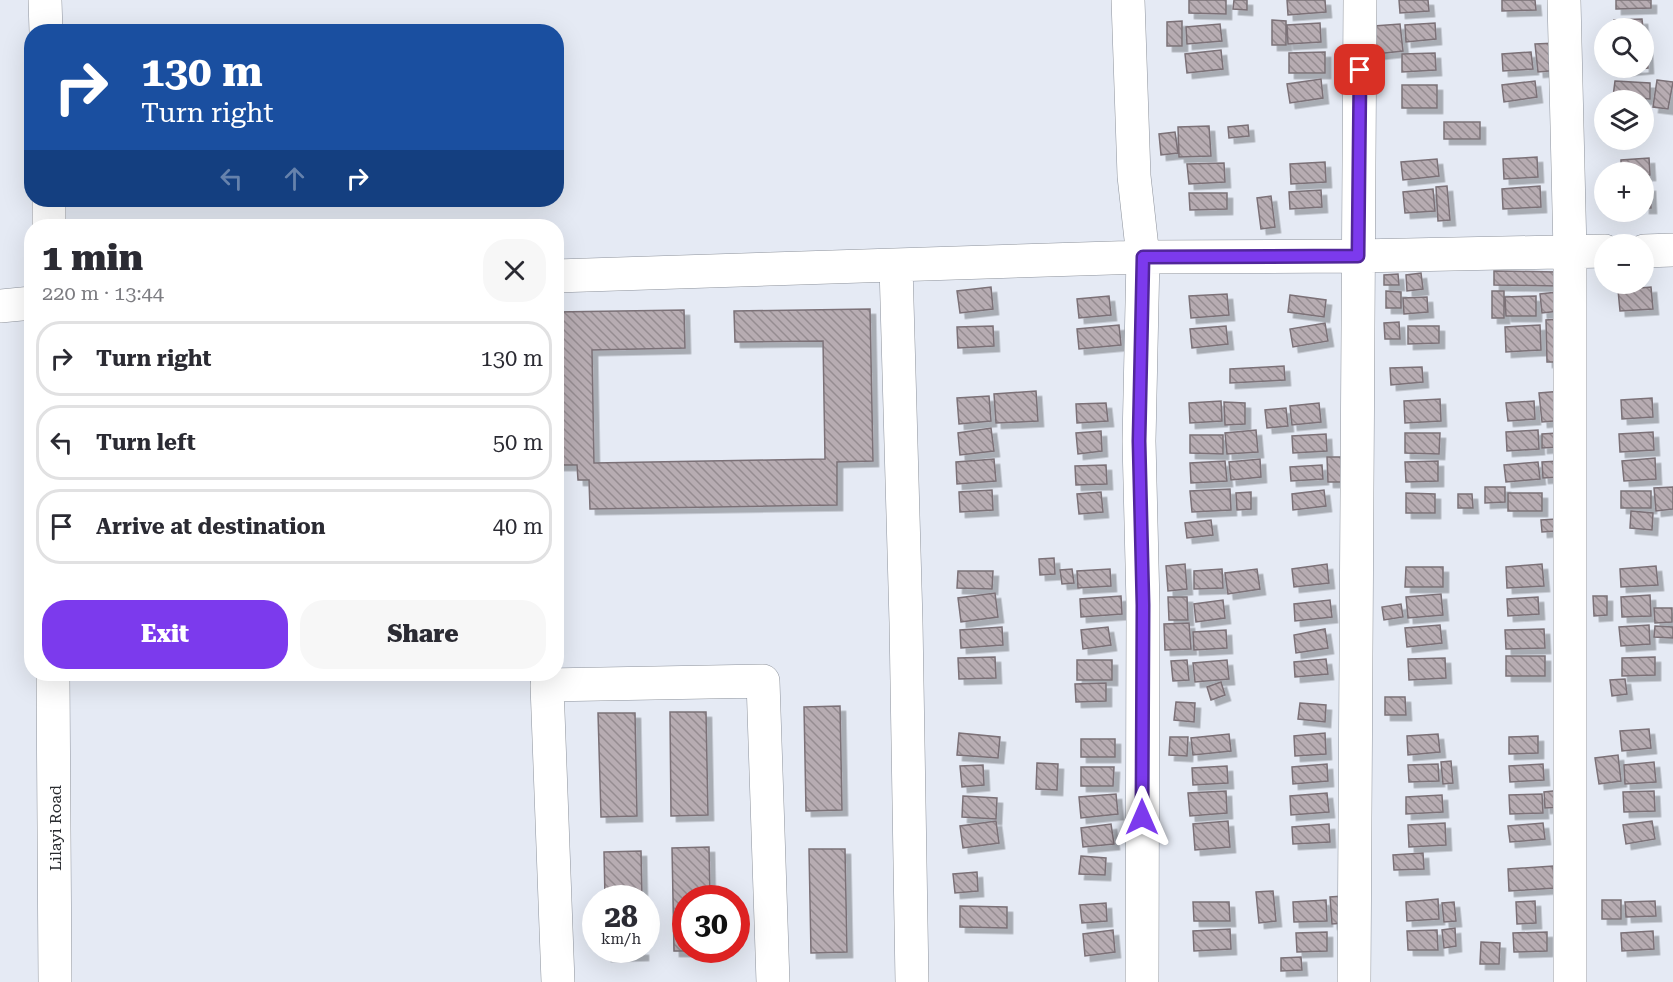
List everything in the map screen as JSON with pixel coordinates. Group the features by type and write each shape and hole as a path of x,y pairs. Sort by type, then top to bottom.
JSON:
{"street":[{"path":"45,0 46,24"},
{"path":"1128,0 1134,176 1143,257 1139,441 1143,605 1142,982"},
{"path":"1354,982 1360,0"},
{"path":"1564,0 1570,252 1570,982"},
{"path":"1654,250 1673,250"},
{"path":"564,276 1143,257 1594,251"},
{"path":"896,266 906,622 912,982"},
{"path":"0,306 24,304"},
{"name":"Lilayi Road","path":"53,681 55,982"},
{"path":"558,982 547,685 763,681 773,982"}],"building":[{"path":"1189,0 1226,0 1226,14 1189,13"},
{"path":"1234,0 1247,0 1247,10 1233,9"},
{"path":"1287,0 1325,0 1326,12 1288,15"},
{"path":"1399,0 1428,0 1429,11 1400,13"},
{"path":"1502,0 1535,0 1536,10 1502,11"},
{"path":"1616,0 1651,0 1651,8 1616,9"},
{"path":"1272,20 1286,21 1286,45 1272,45"},
{"path":"1182,21 1182,46 1167,46 1167,22"},
{"path":"1320,23 1321,42 1288,44 1287,25"},
{"path":"1435,23 1436,39 1406,42 1405,25"},
{"path":"1220,24 1222,41 1187,44 1186,27"},
{"path":"1400,24 1403,51 1376,54 1374,26"},
{"path":"1557,43 1560,70 1538,72 1535,44"},
{"path":"1221,50 1223,69 1187,73 1185,54"},
{"path":"1325,52 1325,73 1289,73 1289,53"},
{"path":"1531,52 1533,69 1503,71 1502,54"},
{"path":"1435,53 1436,70 1402,72 1402,54"},
{"path":"1321,79 1323,98 1290,103 1287,84"},
{"path":"1657,80 1673,82 1668,109 1654,107"},
{"path":"1535,81 1537,97 1504,102 1502,85"},
{"path":"1615,81 1650,83 1650,90 1614,90"},
{"path":"1402,85 1437,85 1437,108 1402,108"},
{"path":"1444,122 1480,122 1480,139 1444,139"},
{"path":"1248,125 1249,136 1229,138 1228,127"},
{"path":"1209,126 1211,156 1179,157 1178,127"},
{"path":"1175,132 1178,153 1161,155 1159,134"},
{"path":"1537,157 1538,177 1504,179 1503,159"},
{"path":"1649,158 1649,162 1621,162 1621,160"},
{"path":"1437,159 1439,176 1403,180 1401,162"},
{"path":"1325,162 1326,182 1291,184 1290,164"},
{"path":"1224,163 1225,182 1189,184 1187,164"},
{"path":"1447,186 1450,220 1438,221 1436,187"},
{"path":"1540,186 1541,207 1503,209 1502,189"},
{"path":"1433,189 1435,211 1405,213 1403,192"},
{"path":"1321,190 1322,207 1290,209 1289,192"},
{"path":"1189,193 1227,193 1227,209 1190,210"},
{"path":"1271,196 1275,227 1261,229 1257,198"},
{"path":"1494,271 1558,272 1558,286 1494,285"},
{"path":"1421,273 1423,289 1407,291 1406,275"},
{"path":"1398,274 1399,285 1384,285 1384,275"},
{"path":"991,287 993,309 960,313 957,291"},
{"path":"1386,291 1401,292 1401,308 1386,308"},
{"path":"1492,291 1504,291 1504,318 1492,318"},
{"path":"1557,292 1559,311 1542,313 1540,294"},
{"path":"1227,294 1229,315 1191,318 1189,296"},
{"path":"1618,294 1652,294 1653,309 1620,311"},
{"path":"1290,295 1326,300 1324,317 1288,312"},
{"path":"1109,296 1111,315 1079,318 1077,299"},
{"path":"1536,296 1536,316 1506,316 1505,297"},
{"path":"1427,297 1428,312 1404,314 1403,298"},
{"path":"870,309 873,461 837,462 837,505 590,509 589,480 578,480 577,465 564,465 564,312 684,310 685,348 592,350 594,463 825,459 823,341 735,342 734,311"},
{"path":"1559,319 1561,362 1547,362 1546,320"},
{"path":"1399,322 1400,339 1385,339 1384,323"},
{"path":"1325,323 1328,341 1293,347 1290,329"},
{"path":"1119,325 1121,345 1079,349 1077,329"},
{"path":"1540,325 1541,350 1506,352 1505,327"},
{"path":"993,326 994,346 958,348 957,327"},
{"path":"1226,326 1228,344 1192,348 1190,329"},
{"path":"1408,326 1439,326 1439,343 1408,344"},
{"path":"1284,366 1285,380 1230,383 1230,369"},
{"path":"1422,367 1423,382 1391,385 1390,368"},
{"path":"1036,391 1038,421 996,423 994,394"},
{"path":"1562,391 1565,420 1542,422 1539,393"},
{"path":"989,396 991,421 959,424 957,398"},
{"path":"1652,398 1653,417 1622,419 1621,400"},
{"path":"1440,399 1441,421 1405,423 1404,401"},
{"path":"1221,401 1222,421 1190,423 1189,403"},
{"path":"1534,401 1535,419 1508,421 1506,403"},
{"path":"1224,402 1245,403 1245,424 1225,425"},
{"path":"1106,403 1108,421 1077,423 1076,404"},
{"path":"1319,403 1321,422 1292,425 1290,406"},
{"path":"1286,408 1288,426 1267,428 1265,410"},
{"path":"991,428 994,451 960,455 958,433"},
{"path":"1256,430 1258,452 1227,454 1225,433"},
{"path":"1538,430 1539,449 1507,451 1506,432"},
{"path":"1101,431 1102,451 1078,454 1076,433"},
{"path":"1653,432 1654,450 1620,452 1619,434"},
{"path":"1405,433 1440,433 1439,454 1405,453"},
{"path":"1557,433 1558,447 1542,448 1542,434"},
{"path":"1326,434 1327,451 1293,453 1292,436"},
{"path":"1190,435 1223,435 1223,454 1190,453"},
{"path":"1327,457 1347,457 1347,482 1328,482"},
{"path":"1655,458 1656,479 1624,481 1622,461"},
{"path":"994,459 996,481 957,484 956,462"},
{"path":"1260,459 1261,477 1231,480 1229,462"},
{"path":"1225,461 1227,481 1191,483 1190,463"},
{"path":"1438,461 1438,481 1406,482 1405,462"},
{"path":"1559,461 1560,477 1543,478 1542,462"},
{"path":"1538,462 1540,479 1506,482 1504,465"},
{"path":"1106,465 1107,484 1076,485 1075,466"},
{"path":"1322,465 1323,479 1291,481 1290,467"},
{"path":"1485,487 1505,487 1505,502 1485,503"},
{"path":"1673,487 1673,509 1656,511 1654,488"},
{"path":"1230,489 1231,510 1192,512 1190,491"},
{"path":"992,490 993,510 960,512 959,492"},
{"path":"1324,490 1326,506 1293,510 1292,494"},
{"path":"1621,491 1651,491 1651,508 1621,508"},
{"path":"1101,492 1103,512 1079,514 1077,494"},
{"path":"1251,492 1251,509 1237,510 1236,493"},
{"path":"1406,493 1435,494 1435,513 1406,513"},
{"path":"1508,493 1542,493 1542,511 1508,511"},
{"path":"1458,494 1472,494 1473,508 1458,508"},
{"path":"1631,511 1653,513 1652,530 1630,528"},
{"path":"1556,519 1556,531 1542,532 1541,520"},
{"path":"1211,520 1213,535 1187,538 1185,523"},
{"path":"1054,558 1055,574 1040,575 1039,559"},
{"path":"1185,564 1187,589 1168,591 1166,566"},
{"path":"1327,564 1329,583 1294,587 1292,569"},
{"path":"1542,564 1544,586 1507,588 1506,567"},
{"path":"1656,566 1658,585 1621,587 1620,569"},
{"path":"1406,567 1443,567 1443,587 1405,587"},
{"path":"1072,569 1074,583 1062,584 1060,570"},
{"path":"1110,569 1111,586 1078,588 1077,571"},
{"path":"1222,569 1223,588 1194,589 1194,571"},
{"path":"1257,569 1260,589 1228,594 1225,573"},
{"path":"958,571 993,571 992,589 957,588"},
{"path":"995,593 998,617 961,622 958,598"},
{"path":"1441,594 1443,615 1408,618 1406,597"},
{"path":"1650,595 1651,616 1622,617 1621,597"},
{"path":"1121,596 1122,614 1081,617 1080,599"},
{"path":"1593,596 1607,596 1607,615 1594,616"},
{"path":"1168,597 1187,597 1188,620 1169,620"},
{"path":"1538,597 1539,614 1508,616 1507,599"},
{"path":"1223,600 1225,618 1196,622 1194,604"},
{"path":"1330,600 1332,617 1295,621 1294,604"},
{"path":"1401,604 1403,617 1384,620 1382,607"},
{"path":"1654,608 1672,608 1672,622 1655,623"},
{"path":"1189,623 1191,649 1165,650 1164,624"},
{"path":"1440,625 1442,643 1407,647 1405,628"},
{"path":"1649,625 1650,644 1621,646 1619,627"},
{"path":"1655,626 1673,627 1673,638 1654,637"},
{"path":"1002,627 1003,645 961,648 960,630"},
{"path":"1108,627 1111,645 1083,649 1081,630"},
{"path":"1325,629 1328,648 1296,653 1294,635"},
{"path":"1544,629 1545,648 1506,649 1505,630"},
{"path":"1226,630 1227,648 1194,650 1193,632"},
{"path":"1506,656 1545,656 1545,676 1506,676"},
{"path":"995,657 996,678 959,679 958,658"},
{"path":"1655,657 1655,675 1622,676 1622,658"},
{"path":"1445,658 1446,678 1409,680 1408,659"},
{"path":"1326,659 1328,674 1295,677 1294,662"},
{"path":"1077,660 1112,660 1112,680 1077,680"},
{"path":"1187,660 1189,680 1173,681 1171,661"},
{"path":"1227,660 1229,679 1195,682 1193,663"},
{"path":"1625,679 1627,694 1612,696 1610,680"},
{"path":"1221,682 1225,695 1211,700 1207,687"},
{"path":"1106,683 1106,701 1076,702 1075,684"},
{"path":"1385,697 1405,697 1406,715 1385,715"},
{"path":"1176,702 1195,703 1194,722 1174,720"},
{"path":"1300,703 1326,705 1325,722 1298,719"},
{"path":"840,706 842,810 806,811 804,707"},
{"path":"670,712 706,712 708,815 671,816"},
{"path":"598,713 635,713 637,816 601,817"},
{"path":"1649,729 1651,748 1622,751 1620,731"},
{"path":"959,733 1000,737 998,758 957,755"},
{"path":"1325,733 1326,754 1295,756 1294,736"},
{"path":"1229,734 1231,751 1193,755 1191,738"},
{"path":"1438,734 1440,752 1408,755 1407,736"},
{"path":"1538,736 1538,753 1509,754 1509,737"},
{"path":"1170,737 1188,737 1187,756 1169,755"},
{"path":"1081,739 1115,739 1115,757 1081,757"},
{"path":"1618,755 1621,781 1599,784 1595,758"},
{"path":"1451,761 1453,783 1443,784 1441,762"},
{"path":"1654,762 1656,782 1625,784 1624,765"},
{"path":"1037,763 1058,764 1057,790 1036,789"},
{"path":"1327,764 1328,781 1293,784 1292,767"},
{"path":"1438,764 1439,781 1409,782 1408,765"},
{"path":"1543,764 1544,780 1510,782 1509,766"},
{"path":"983,765 984,785 962,787 960,766"},
{"path":"1227,766 1228,783 1193,785 1192,768"},
{"path":"1081,767 1114,767 1113,786 1081,786"},
{"path":"1562,790 1563,807 1545,808 1544,792"},
{"path":"1226,791 1227,813 1190,816 1188,793"},
{"path":"1654,791 1655,811 1624,812 1623,792"},
{"path":"1327,793 1329,812 1291,815 1290,796"},
{"path":"1116,794 1118,814 1081,818 1079,797"},
{"path":"1542,794 1543,813 1510,814 1509,795"},
{"path":"1442,795 1443,812 1406,814 1406,797"},
{"path":"963,796 997,798 996,819 962,817"},
{"path":"996,821 999,843 963,848 960,826"},
{"path":"1228,821 1230,847 1195,850 1193,824"},
{"path":"1652,821 1655,839 1626,844 1623,825"},
{"path":"1445,823 1446,845 1409,847 1408,825"},
{"path":"1543,823 1545,839 1510,842 1508,826"},
{"path":"1111,824 1114,844 1083,847 1081,828"},
{"path":"1329,824 1330,842 1293,844 1292,827"},
{"path":"709,847 710,885 673,885 672,848"},
{"path":"809,849 845,849 847,952 811,953"},
{"path":"641,851 642,885 605,885 604,852"},
{"path":"1423,853 1424,869 1394,870 1393,855"},
{"path":"1081,856 1106,858 1105,875 1079,874"},
{"path":"1553,866 1555,888 1509,891 1508,869"},
{"path":"977,872 978,891 955,893 953,874"},
{"path":"1273,891 1276,921 1259,923 1256,892"},
{"path":"1343,896 1345,923 1332,924 1330,897"},
{"path":"1438,899 1439,919 1407,921 1406,902"},
{"path":"1326,900 1327,921 1294,922 1293,902"},
{"path":"1602,900 1621,900 1621,919 1602,919"},
{"path":"1535,901 1536,923 1517,924 1516,902"},
{"path":"1655,901 1656,916 1626,917 1625,902"},
{"path":"1193,902 1229,902 1230,921 1194,921"},
{"path":"1454,902 1456,921 1444,922 1442,903"},
{"path":"1106,903 1107,921 1082,923 1080,905"},
{"path":"960,906 1007,907 1007,928 960,927"},
{"path":"1455,928 1456,946 1444,948 1442,930"},
{"path":"1230,929 1231,949 1194,951 1193,931"},
{"path":"1113,930 1115,952 1085,956 1083,934"},
{"path":"1437,930 1438,950 1408,950 1407,931"},
{"path":"1653,931 1654,949 1622,951 1621,933"},
{"path":"1327,932 1327,951 1297,952 1296,933"},
{"path":"1547,932 1547,951 1514,952 1513,933"},
{"path":"1481,942 1500,943 1499,964 1480,964"},
{"path":"1301,957 1302,970 1281,971 1281,958"}],"route":[{"path":"1142,817 1143,605 1139,441 1143,257 1358,256 1360,70"}]}
